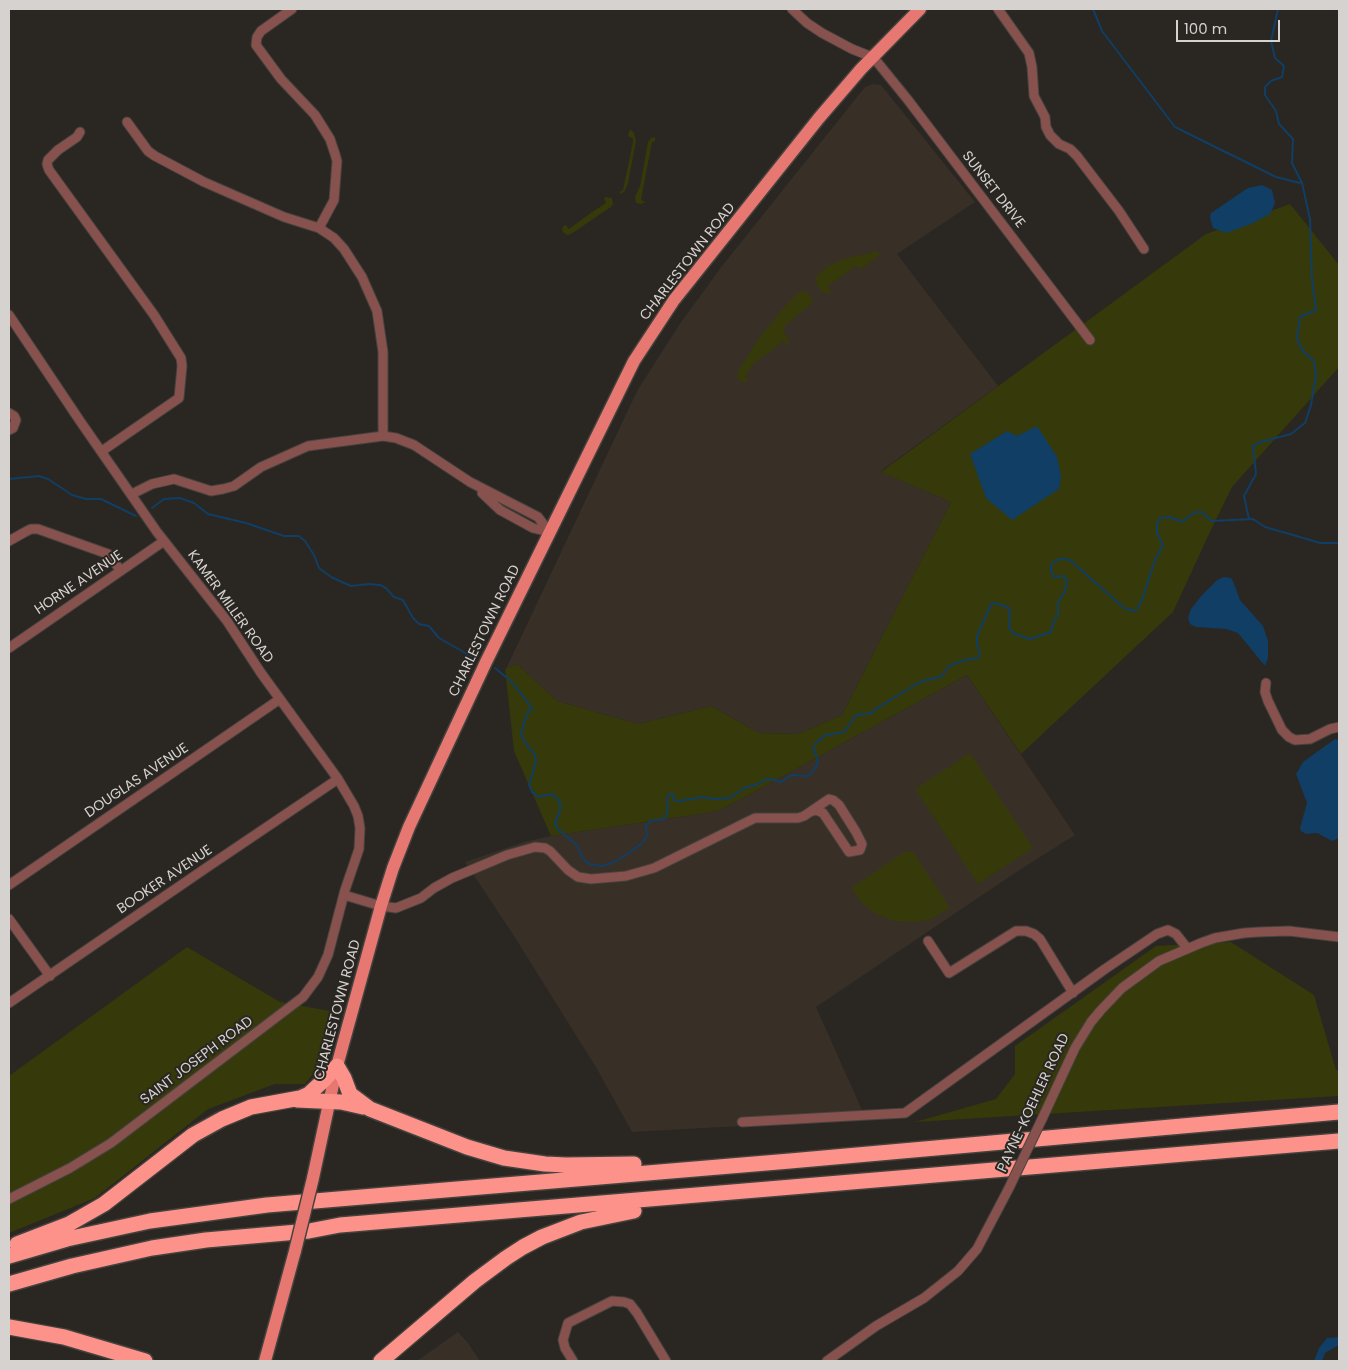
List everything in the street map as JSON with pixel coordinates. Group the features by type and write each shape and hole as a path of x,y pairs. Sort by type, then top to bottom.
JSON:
{"highway":[{"path":"9,1247 69,1224 104,1204 193,1135 222,1118 251,1107 291,1100 309,1094 337,1066 350,1094 370,1109"},
{"path":"291,1100 341,1102 370,1109 485,1153 524,1162 611,1165 854,1155"},
{"path":"9,1256 94,1233 150,1221 287,1203 1339,1112"},
{"path":"9,1284 152,1248 340,1225 1339,1141"},
{"path":"380,1361 490,1269 542,1237 581,1222 623,1212 787,1188"},
{"path":"9,1327 56,1335 145,1361"}],"main road":[{"name":"CHARLESTOWN ROAD","path":"265,1361 313,1178 337,1066 393,868 418,805 486,662 634,361 659,322 674,300 807,133 872,57 920,9"}],"street":[{"path":"292,9 261,31 257,37 256,45 282,79 315,115 330,139 336,154 337,171 334,200 319,228"},
{"path":"792,9 822,34 872,57"},
{"path":"998,9 1029,53 1034,96 1045,117 1046,127 1050,135 1059,144 1070,149 1077,156 1119,211 1144,249"},
{"name":"SUNSET DRIVE","path":"872,57 908,100 1090,340"},
{"path":"127,122 148,151 155,156 236,196 284,217 319,228 344,249 362,277 375,304 380,321 383,352 383,436"},
{"path":"80,132 77,137 58,150 48,160 49,170 154,315 181,358 182,366 179,398 102,452"},
{"name":"KAMER MILLER ROAD","path":"9,316 164,541 227,621 338,779 354,806 360,828 359,849 344,895"},
{"path":"9,412 16,420 13,428 9,430"},
{"path":"132,494 152,484 174,479 211,490 223,490 234,486 262,467 308,446 383,436 396,438 414,445 473,484 500,510 533,528 550,533"},
{"path":"9,541 31,529 38,529 108,554 121,571"},
{"name":"HORNE AVENUE","path":"9,648 164,541"},
{"path":"1266,683 1265,692 1268,701 1282,730 1295,740 1310,739 1330,729 1339,727"},
{"name":"DOUGLAS AVENUE","path":"9,885 280,699"},
{"name":"BOOKER AVENUE","path":"9,1004 338,779"},
{"path":"344,895 381,906 396,908 412,902 452,878 528,848 540,847 550,851 568,870 578,877 591,879 626,876 663,864 755,818 798,818 816,810 823,813 849,852 860,850 861,840 836,802 829,799 826,800 810,812"},
{"name":"SAINT JOSEPH ROAD","path":"9,1199 70,1168 111,1143 303,997 318,977 326,960 344,895"},
{"path":"9,919 50,976"},
{"path":"742,1122 905,1113 1105,969 1157,934 1168,930 1176,934 1187,948"},
{"path":"928,942 949,973 1016,931 1026,931 1040,938 1073,993"},
{"name":"PAYNE-KOEHLER ROAD","path":"826,1361 876,1326 924,1298 958,1271 977,1249 1009,1188 1075,1048 1101,1010 1134,978 1159,962 1187,948 1215,938 1260,932 1289,931 1339,937"},
{"path":"573,1361 565,1348 564,1340 568,1322 612,1301 630,1304 666,1361"}],"shaded area":[{"path":"873,84 881,85 975,202 897,254 998,386 881,471 951,502 842,715 798,734 759,733 711,706 638,724 557,701 517,664 506,669 637,391 679,325 722,266 865,87"},
{"path":"967,675 1075,835 1018,871 816,1007 866,1119 632,1132 597,1069 514,936 465,862 524,842 551,836 719,810"},
{"path":"458,1332 480,1361 417,1361"}],"green space":[{"path":"630,129 634,133 636,141 628,183 625,191 621,194 619,192 623,190 633,142 633,139 628,136"},
{"path":"655,137 655,141 652,142 641,200 646,202 636,203 635,197 640,186 648,142 651,138"},
{"path":"605,197 612,198 613,204 611,207 571,234 567,235 564,233 562,230 563,226 566,225 569,229 606,203"},
{"path":"1290,204 1339,265 1339,367 1232,487 1173,612 1021,754 967,675 719,810 551,836 514,751 505,669 517,664 557,701 638,724 711,706 759,733 798,734 842,715 951,502 881,472 1206,234"},
{"path":"877,251 880,253 879,256 861,269 856,266 828,286 831,291 829,293 824,293 817,286 816,277 828,266 844,259"},
{"path":"802,291 810,294 812,303 785,326 784,331 790,344 788,345 784,341 752,365 745,377 749,380 745,382 740,381 737,377 738,371 759,338 786,305"},
{"path":"970,753 1033,848 978,884 915,789"},
{"path":"906,851 913,852 950,908 931,919 918,922 894,921 876,914 863,904 851,888"},
{"path":"1231,942 1314,995 1336,1070 1339,1070 1339,1096 915,1122 996,1099 1015,1074 1015,1046 1156,946"},
{"path":"187,947 280,1002 330,1011 324,1060 305,1084 275,1084 208,1109 95,1198 9,1233 9,1076"}],"water":[{"path":"1262,185 1272,190 1275,203 1270,214 1251,224 1226,233 1213,228 1210,218 1211,213 1248,188"},
{"path":"1037,426 1057,457 1061,476 1059,489 1012,520 986,498 970,454 1007,431 1017,436"},
{"path":"1224,577 1231,578 1240,600 1263,626 1268,641 1268,658 1265,666 1238,633 1226,629 1196,627 1190,624 1188,618 1191,609 1217,580"},
{"path":"1335,739 1339,740 1339,838 1332,841 1317,833 1306,834 1301,831 1300,828 1307,803 1296,774 1303,762"},
{"path":"1339,1337 1339,1345 1325,1353 1322,1361 1314,1361 1319,1348 1327,1338"}],"waterway":[{"path":"1093,9 1102,31 1175,127 1276,177 1300,183"},
{"path":"1249,519 1244,496 1256,474 1253,446 1291,434 1305,423 1311,405 1316,375 1314,361 1302,350 1297,338 1300,317 1316,310 1312,279 1310,219 1302,183 1292,163 1293,139 1279,124 1276,111 1265,95 1265,87 1271,81 1282,77 1284,66 1275,58 1271,41 1278,9"},
{"path":"9,479 39,476 48,479 72,495 86,499 101,499 136,516"},
{"path":"152,508 164,499 180,498 194,503 208,514 246,523 284,536 299,536 305,541 314,555 319,568 331,577 351,586 369,584 380,585 386,588 394,597 403,600 413,618 419,624 429,626 439,638 474,658"},
{"path":"495,668 512,682 532,708 527,714 521,733 524,741 535,755 536,762 529,785 532,792 538,797 552,794 560,802 560,811 555,823 558,829 577,845 582,858 589,864 602,866 612,863 641,844 647,836 646,826 650,821 665,819 669,794 673,794 674,800 679,801 703,797 713,799 730,798 744,788 764,780 771,779 781,782 792,775 808,776 816,767 818,761 813,747 826,735 844,732 856,715 872,713 920,682 942,676 950,665 978,658 980,653 977,636 991,604 995,603 1010,609 1009,628 1015,634 1030,639 1051,632 1054,620 1058,615 1058,603 1065,591 1067,580 1063,576 1054,577 1051,565 1057,560 1070,560 1126,609 1135,611 1141,603 1155,560 1163,545 1157,533 1157,523 1160,518 1170,517 1182,522 1195,512 1202,512 1211,521 1253,519 1265,527 1320,543 1339,543"}]}
